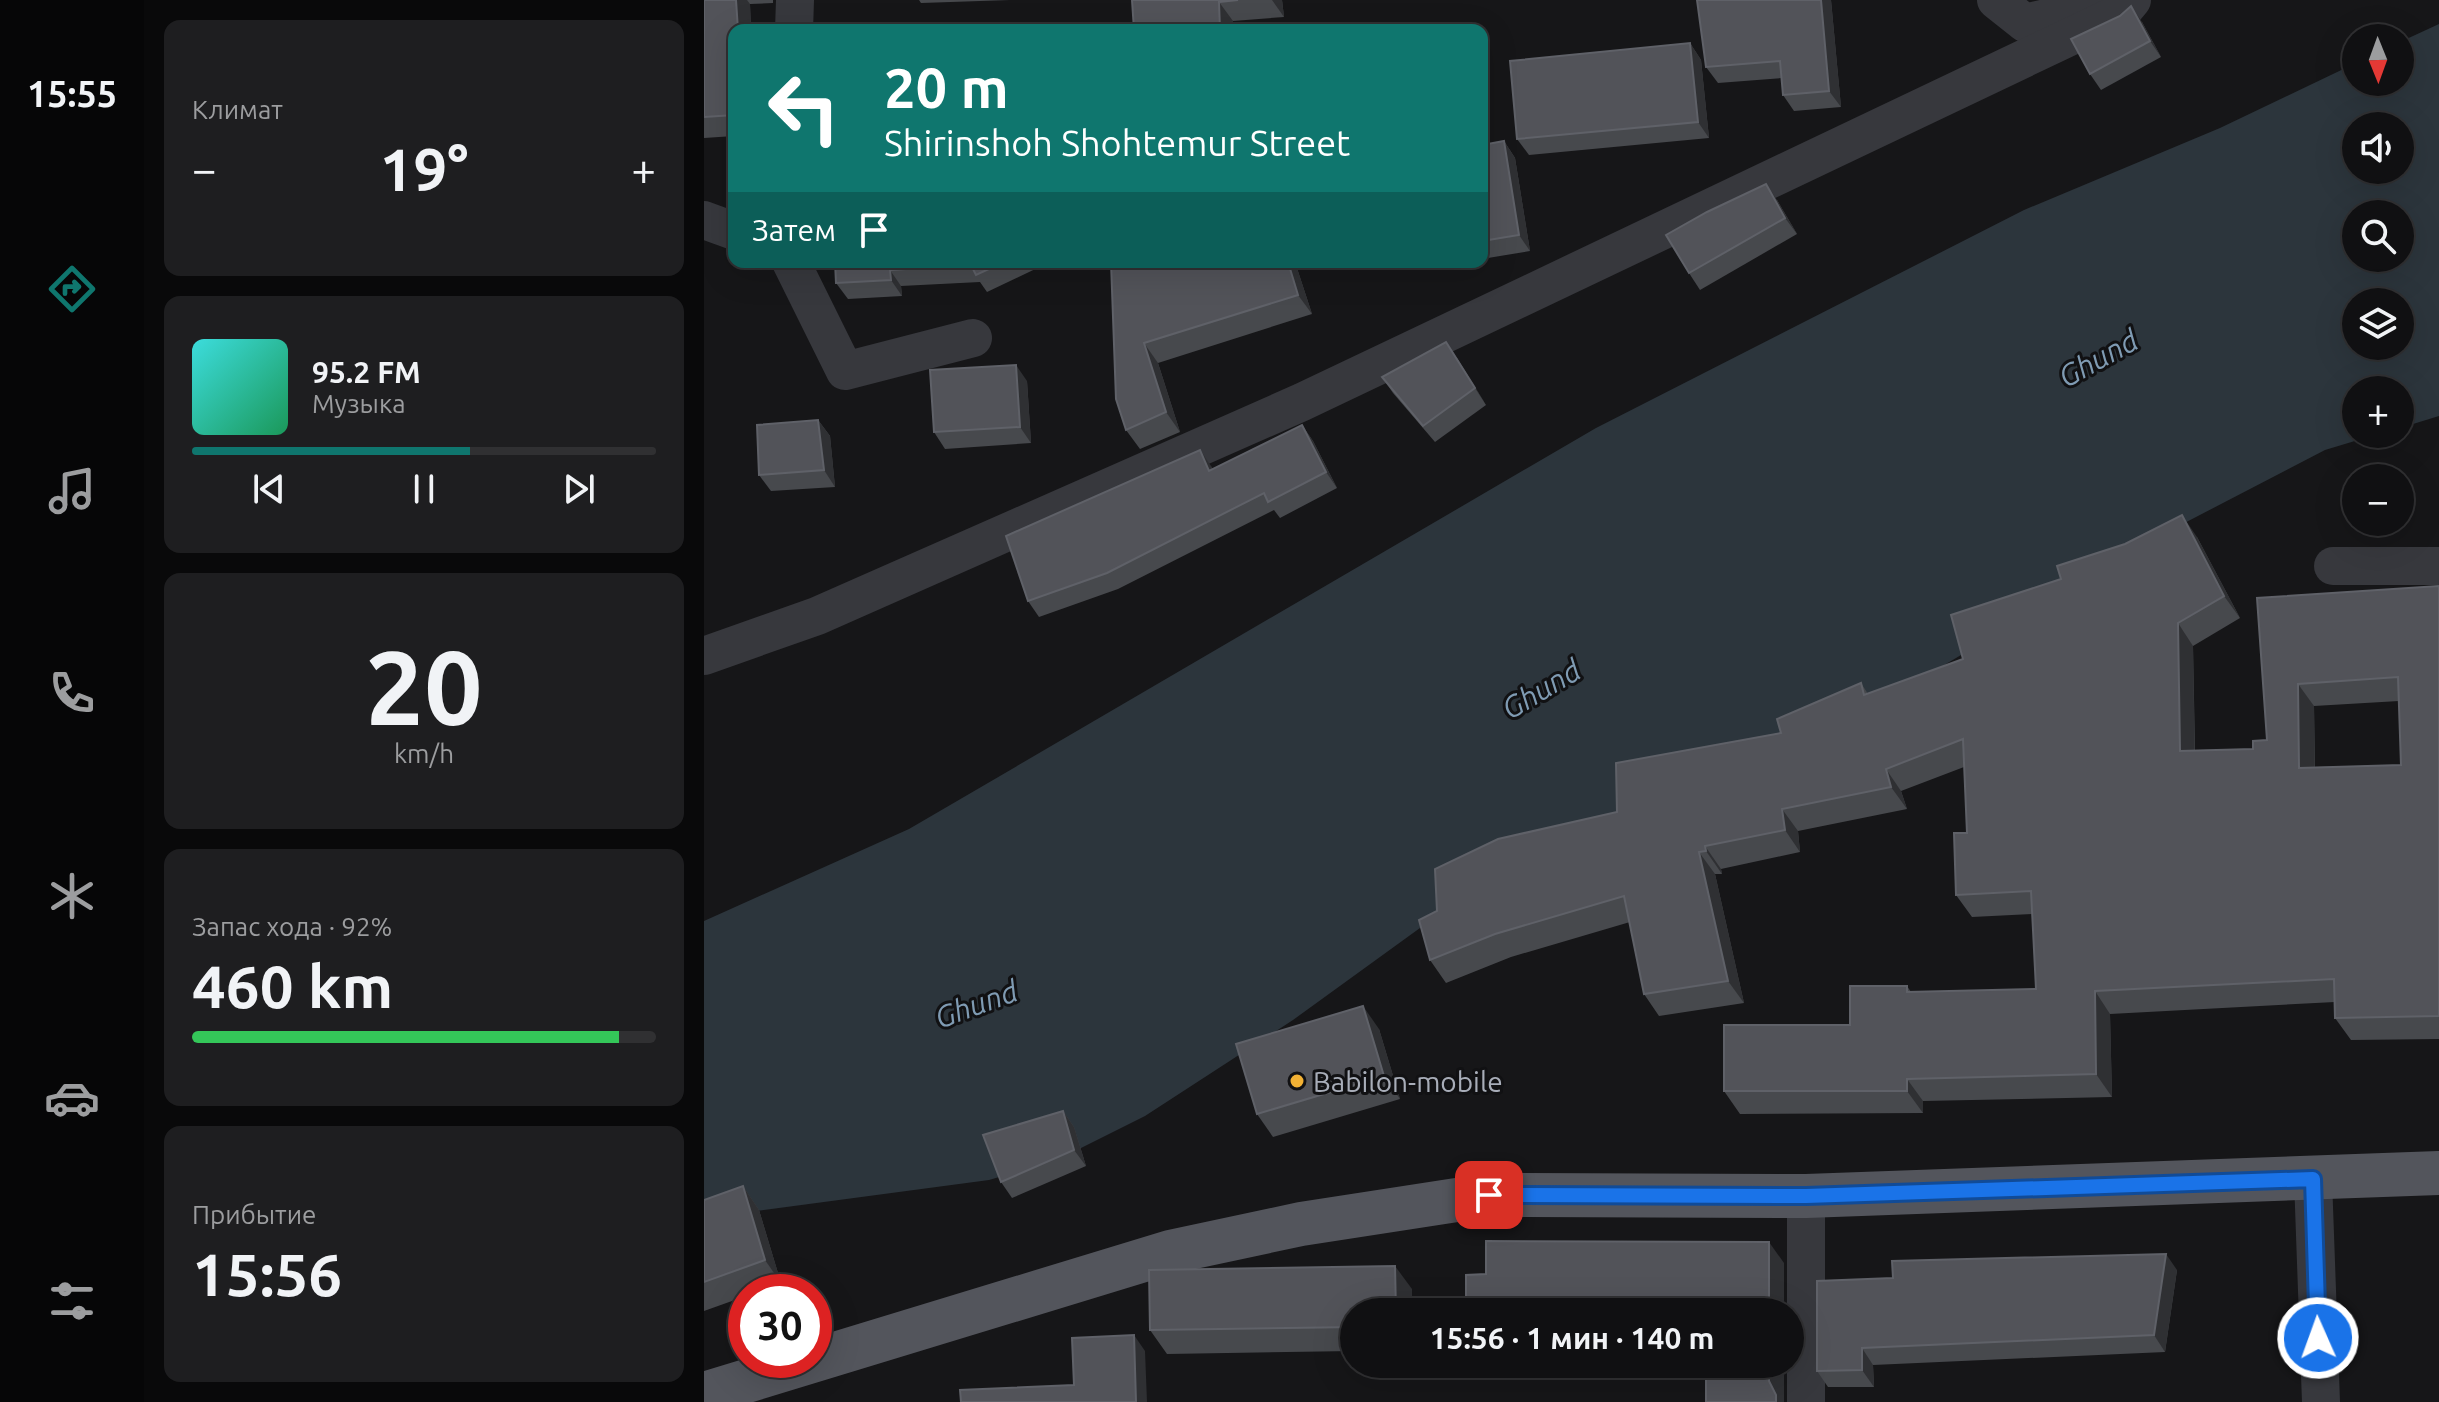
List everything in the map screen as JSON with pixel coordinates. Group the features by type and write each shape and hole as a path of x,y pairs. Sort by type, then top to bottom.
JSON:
{"main road":[{"path":"704,1394 1170,1252 1301,1224 1489,1195 1806,1196 2439,1173"}],"street":[{"path":"794,24 795,0"},
{"path":"1996,0 2025,23 2100,5 2127,6"},
{"path":"704,656 817,616 1302,402 2127,6"},
{"path":"704,220 728,229"},
{"path":"794,268 845,371 973,338"},
{"path":"2333,566 2439,566"},
{"path":"2313,1179 2321,1402"},
{"path":"1806,1196 1806,1402"}],"water":[{"name":"Ghund","path":"2439,24 2439,416 2414,424 2414,376 2342,376 2342,445 2325,450 2171,530 1790,757 1518,873 1420,928 1293,1020 1145,1116 1057,1160 989,1180 704,1218 704,921 909,829 1596,428 2024,210 2220,128 2342,70 2342,96 2414,96 2414,36"}],"building":[{"path":"704,0 736,0 738,24 728,24 728,115 704,117"},
{"path":"1132,0 1238,0 1219,2 1220,24 1134,24"},
{"path":"1697,0 1821,0 1829,91 1783,95 1780,61 1706,67"},
{"path":"2131,6 2150,41 2090,74 2071,39 2120,16"},
{"path":"1690,43 1698,122 1517,139 1510,61"},
{"path":"1504,141 1519,235 1488,240 1488,144"},
{"path":"1766,184 1785,218 1689,273 1666,235"},
{"path":"835,268 922,268 890,270 891,280 836,283"},
{"path":"972,268 991,268 976,275"},
{"path":"1111,268 1290,268 1298,295 1144,343 1166,412 1126,430 1116,399"},
{"path":"1446,342 1475,388 1423,426 1382,377"},
{"path":"1016,365 1020,427 934,432 930,370"},
{"path":"818,420 824,470 759,475 757,425"},
{"path":"1302,425 1326,472 1268,502 1264,493 1107,573 1028,601 1006,536 1200,450 1209,471"},
{"path":"2182,515 2224,596 2178,623 2180,751 2253,749 2253,741 2267,740 2257,598 2439,586 2439,1016 2335,1018 2334,979 2095,991 2096,1074 1907,1079 1907,1091 1724,1091 1724,1025 1850,1025 1850,986 1907,986 1907,992 2036,989 2031,891 1956,895 1954,833 1967,833 1963,739 1886,769 1891,787 1782,809 1785,830 1705,846 1706,851 1699,852 1728,981 1644,994 1624,896 1495,934 1430,960 1419,920 1437,911 1435,869 1498,839 1617,812 1616,763 1781,733 1777,719 1861,683 1864,695 1963,659 1951,615 2061,579 2057,566 2125,544","holes":["2398,677 2401,765 2299,768 2298,684"]},
{"path":"1363,1006 1384,1076 1257,1114 1236,1044"},
{"path":"1063,1111 1074,1150 1001,1182 983,1135"},
{"path":"743,1186 765,1260 704,1282 704,1200"},
{"path":"1486,1241 1769,1242 1769,1298 1466,1298 1466,1275 1486,1274"},
{"path":"2166,1254 2154,1335 1862,1348 1862,1370 1817,1371 1817,1281 1893,1278 1892,1261"},
{"path":"1395,1266 1396,1298 1340,1298 1340,1327 1150,1330 1149,1270"},
{"path":"1134,1335 1136,1402 961,1402 960,1390 1074,1385 1072,1338"},
{"path":"1706,1378 1769,1378 1776,1395 1776,1402 1706,1402"}],"place":[{"name":"Babilon-mobile","path":"1297,1081"}],"route":[{"path":"1489,1195 1806,1196 2313,1179 2318,1338"}]}
